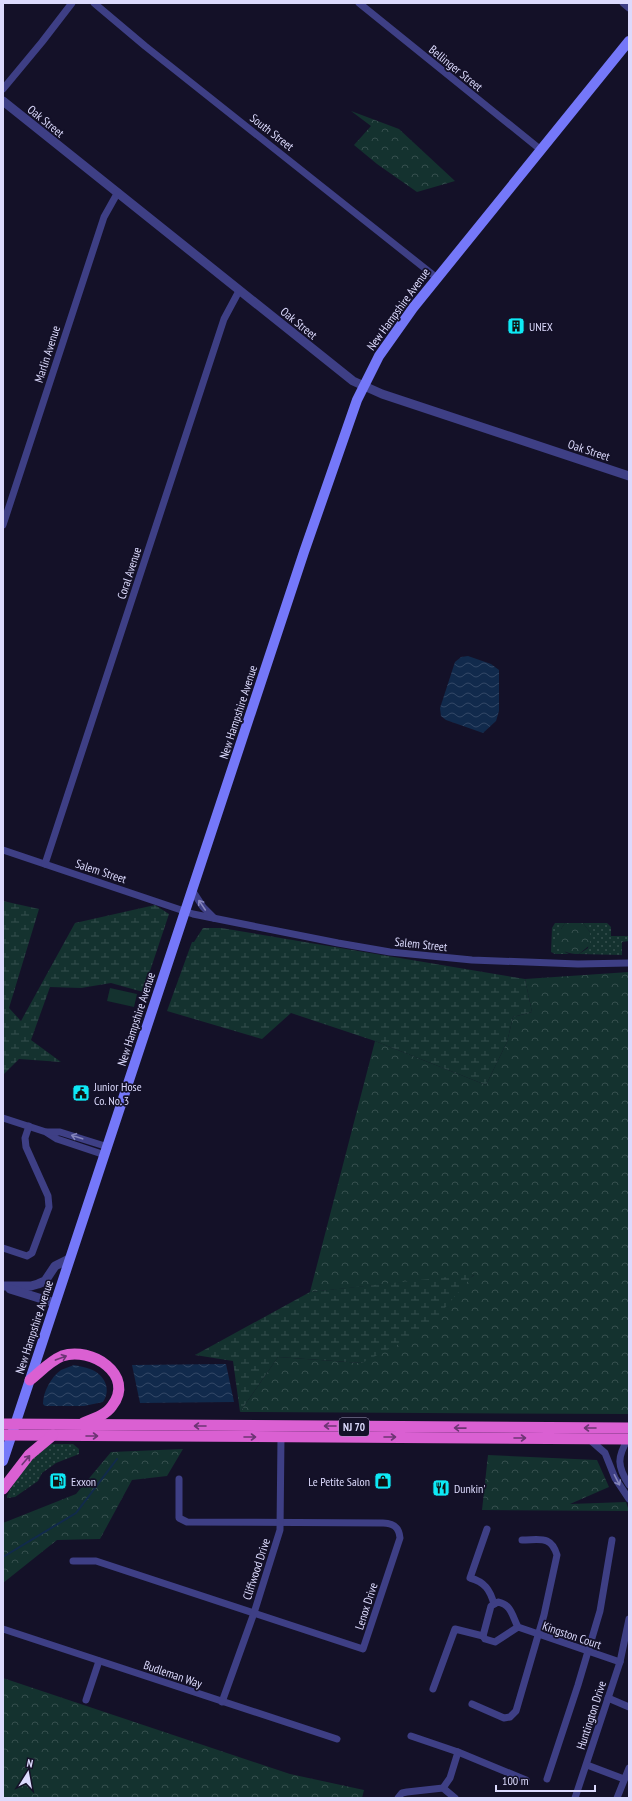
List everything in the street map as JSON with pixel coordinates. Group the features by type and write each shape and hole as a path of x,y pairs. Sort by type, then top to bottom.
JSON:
{"highway":[{"path":"30,1380 48,1364 63,1356 81,1354 99,1360 106,1365 117,1381 116,1401 108,1410 98,1417 79,1425"},
{"name":"NJ 70","path":"3,1424 629,1435"},
{"name":"NJ 70","path":"7,1435 589,1438 629,1435"},
{"path":"3,1489 12,1480 29,1455 53,1435"}],"main road":[{"name":"New Hampshire Avenue","path":"3,1461 7,1435 16,1424 69,1259 304,552 363,386 387,343 437,278 629,41"}],"street":[{"path":"3,89 72,3"},
{"name":"South Street","path":"94,3 145,46 437,278"},
{"name":"Bellinger Street","path":"358,3 541,150"},
{"path":"623,3 629,8"},
{"name":"Oak Street","path":"3,101 340,371 363,386 382,394 629,476"},
{"name":"Marlin Avenue","path":"3,525 104,217 118,192"},
{"name":"Coral Avenue","path":"45,864 224,320 239,291"},
{"name":"Salem Street","path":"3,850 206,918 214,918 338,943 390,952 472,960 578,964 629,963"},
{"path":"192,890 203,907 214,918"},
{"path":"3,1118 46,1132 57,1139 106,1151"},
{"path":"3,1248 26,1256 32,1253 49,1207 48,1196 26,1148 25,1138 29,1126"},
{"path":"3,1286 32,1286 38,1284 45,1281 56,1266 69,1259"},
{"path":"3,1286 55,1303"},
{"path":"629,1435 621,1451 619,1463 629,1485"},
{"name":"Cliffwood Drive","path":"222,1702 254,1613 280,1530 281,1437"},
{"path":"589,1438 605,1453 615,1478 629,1499"},
{"name":"Lenox Drive","path":"73,1561 96,1561 363,1649 400,1538 397,1528 389,1523 280,1524 182,1521 180,1518 180,1479"},
{"path":"487,1529 470,1578 478,1580 484,1584 491,1592 494,1604"},
{"path":"472,1704 504,1718 510,1718 516,1711 554,1578 557,1555 554,1546 548,1541 522,1540"},
{"path":"547,1778 600,1611 612,1540"},
{"path":"433,1689 455,1629 482,1636 485,1640 494,1642 518,1627 509,1606 498,1602 494,1604 488,1614 482,1636"},
{"name":"Huntington Drive","path":"620,1662 629,1619"},
{"name":"Kingston Court","path":"518,1627 620,1662"},
{"name":"Budleman Way","path":"3,1629 337,1739"},
{"name":"Huntington Drive","path":"575,1798 620,1662 629,1641"},
{"path":"86,1700 99,1661"},
{"path":"608,1698 629,1707"},
{"path":"411,1736 458,1752 526,1780"},
{"path":"443,1788 450,1778 458,1752"},
{"path":"587,1765 624,1779"},
{"path":"617,1798 629,1768"},
{"path":"398,1798 402,1793 443,1788 455,1798"}],"green space":[{"path":"351,111 399,129 455,181 417,192 377,164 354,145 371,126"},
{"path":"3,901 39,909 9,1008 21,1021 75,923 155,905 169,914 143,992 111,983 81,988 50,987 31,1040 61,1062 19,1059 3,1075"},
{"path":"555,923 565,923 561,929 565,952 569,954 555,954 551,952 552,928"},
{"path":"565,923 583,923 590,932 590,945 579,954 565,952 556,942"},
{"path":"583,923 607,923 611,927 611,936 629,936 629,941 622,942 622,955 579,954 588,948 590,932"},
{"path":"203,928 221,928 525,979 532,1012 513,1017 507,1042 486,1085 375,1041 291,1013 262,1039 167,1011 192,942 194,942"},
{"path":"629,972 629,1414 240,1412 278,1357 362,1363 474,1275 310,1292 375,1041 486,1085 507,1042 513,1017 532,1012 525,979"},
{"path":"110,988 137,994 134,1007 107,1001"},
{"path":"474,1274 426,1330 362,1363 278,1357 240,1412 233,1361 195,1355 310,1292"},
{"path":"48,1444 73,1444 79,1449 79,1454 56,1463 42,1473 38,1481 15,1497 7,1498 11,1488 20,1474 35,1456"},
{"path":"183,1449 167,1476 132,1480 100,1539 57,1540 3,1583 3,1523 76,1494 111,1452"},
{"path":"488,1455 597,1460 609,1487 570,1504 626,1502 629,1511 482,1510"},
{"path":"3,1678 290,1774 364,1790 362,1798 3,1798"}],"water":[{"path":"468,656 491,664 499,670 499,711 496,721 483,733 446,720 441,716 440,708 455,662 461,657"},
{"path":"226,1364 234,1402 140,1403 132,1365"},
{"path":"74,1365 95,1371 103,1378 107,1387 107,1392 103,1402 84,1406 45,1406 43,1404 43,1399 51,1381 61,1370"}],"waterway":[{"path":"3,1557 76,1513 117,1459"}],"place":[{"name":"UNEX","path":"516,326"},
{"name":"Junior Hose Co. No. 3","path":"81,1093"},
{"name":"Exxon","path":"58,1481"},
{"name":"Le Petite Salon","path":"383,1481"},
{"name":"Dunkin'","path":"441,1488"}]}
